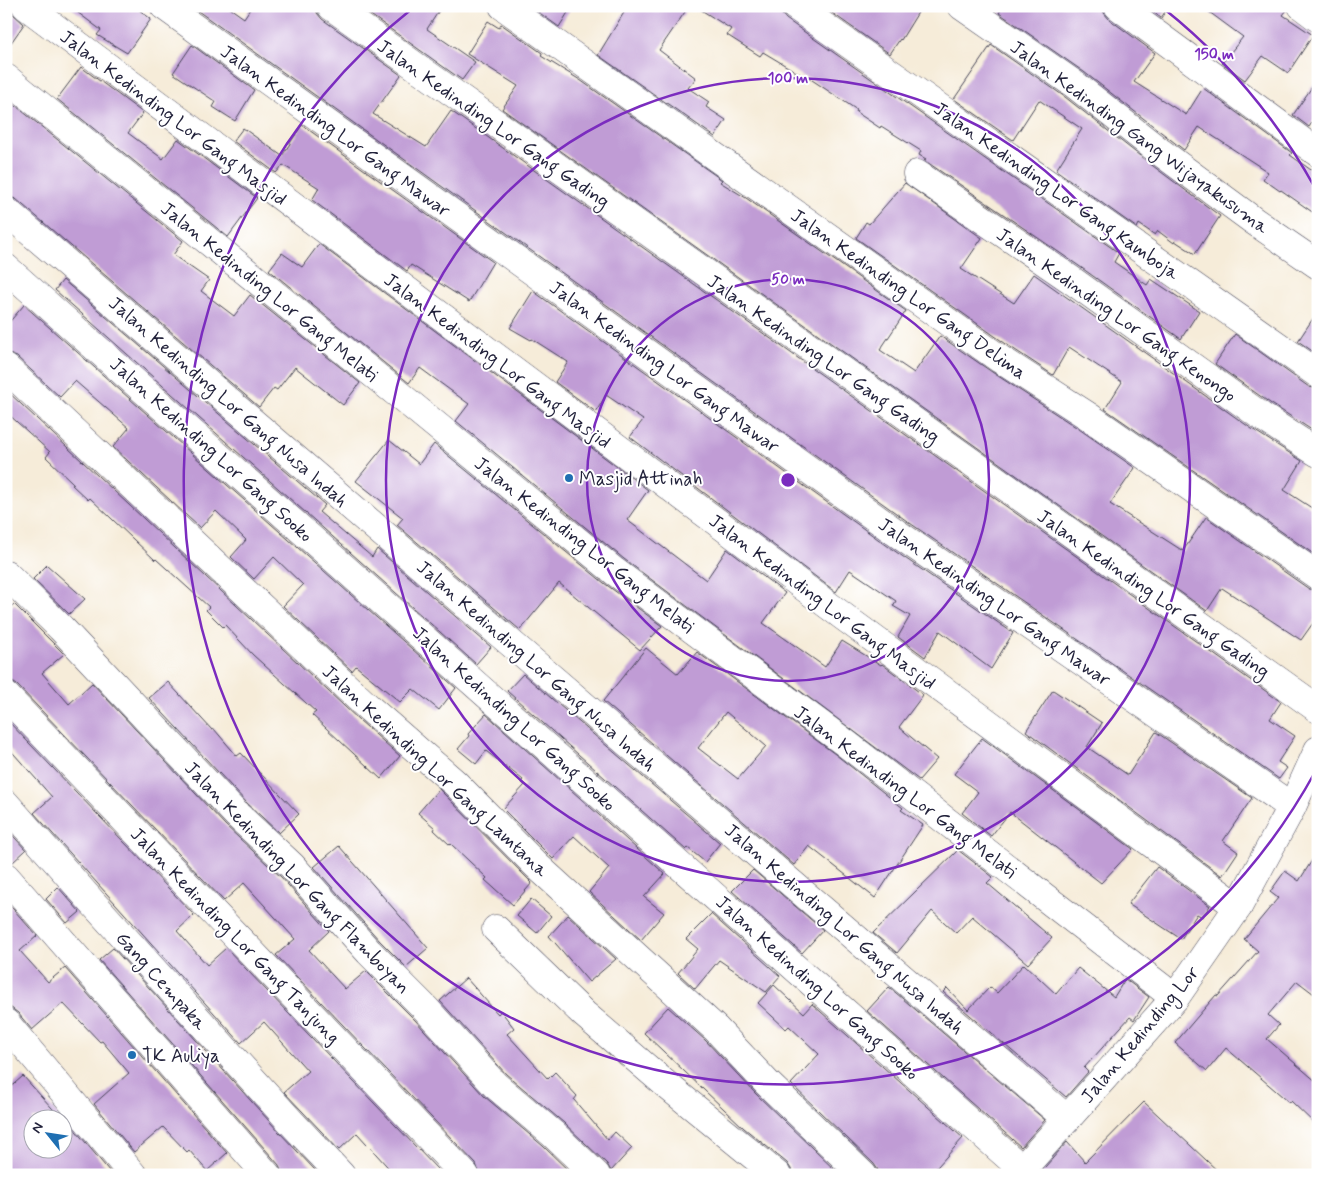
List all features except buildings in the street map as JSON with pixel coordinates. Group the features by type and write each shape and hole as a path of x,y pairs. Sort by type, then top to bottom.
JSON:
{"street":[{"name":"Jalan Kedinding Lor Gang Masjid","path":"26,6 828,606 1238,907"},
{"name":"Jalan Kedinding Lor Gang Mawar","path":"164,6 890,528 1292,807"},
{"name":"Jalan Kedinding Lor Gang Gading","path":"331,6 1318,709"},
{"name":"Jalan Kedinding Lor Gang Delima","path":"503,6 1000,359 1088,416 1318,576"},
{"name":"Jalan Kedinding Lor Gang Kamboja","path":"795,6 1318,374"},
{"name":"Jalan Kedinding Gang Wijayakusuma","path":"962,6 1074,84 1175,162 1318,265"},
{"path":"1118,6 1318,153"},
{"path":"1302,6 1318,18"},
{"name":"Jalan Kedinding Lor Gang Melati","path":"6,78 391,388 614,571 844,742 1175,998"},
{"name":"Jalan Kedinding Lor Gang Kenongo","path":"917,174 1070,279 1261,416 1318,454"},
{"name":"Jalan Kedinding Lor Gang Nusa Indah","path":"6,211 1067,1119"},
{"name":"Jalan Kedinding Lor Gang Sooko","path":"6,268 1020,1172"},
{"name":"Jalan Kedinding Lor Gang Lamtana","path":"6,368 370,709 455,783 536,865 716,1029 766,1083 863,1175"},
{"name":"Jalan Kedinding Lor Gang Flamboyan","path":"6,574 61,628 236,814 292,866 495,1085 553,1134 596,1175"},
{"name":"Jalan Kedinding Lor Gang Tanjung","path":"6,696 465,1175"},
{"name":"Jalan Kedinding Lor","path":"1020,1172 1175,998 1238,907 1292,807 1318,750"},
{"name":"Gang Cempaka","path":"6,804 284,1115 341,1175"},
{"path":"6,877 267,1175"},
{"path":"496,929 584,1014 669,1087 777,1175"},
{"path":"6,1023 134,1175"}],"place":[{"name":"Masjid Attinah","path":"569,478"},
{"name":"TK Auliya","path":"132,1055"}]}
